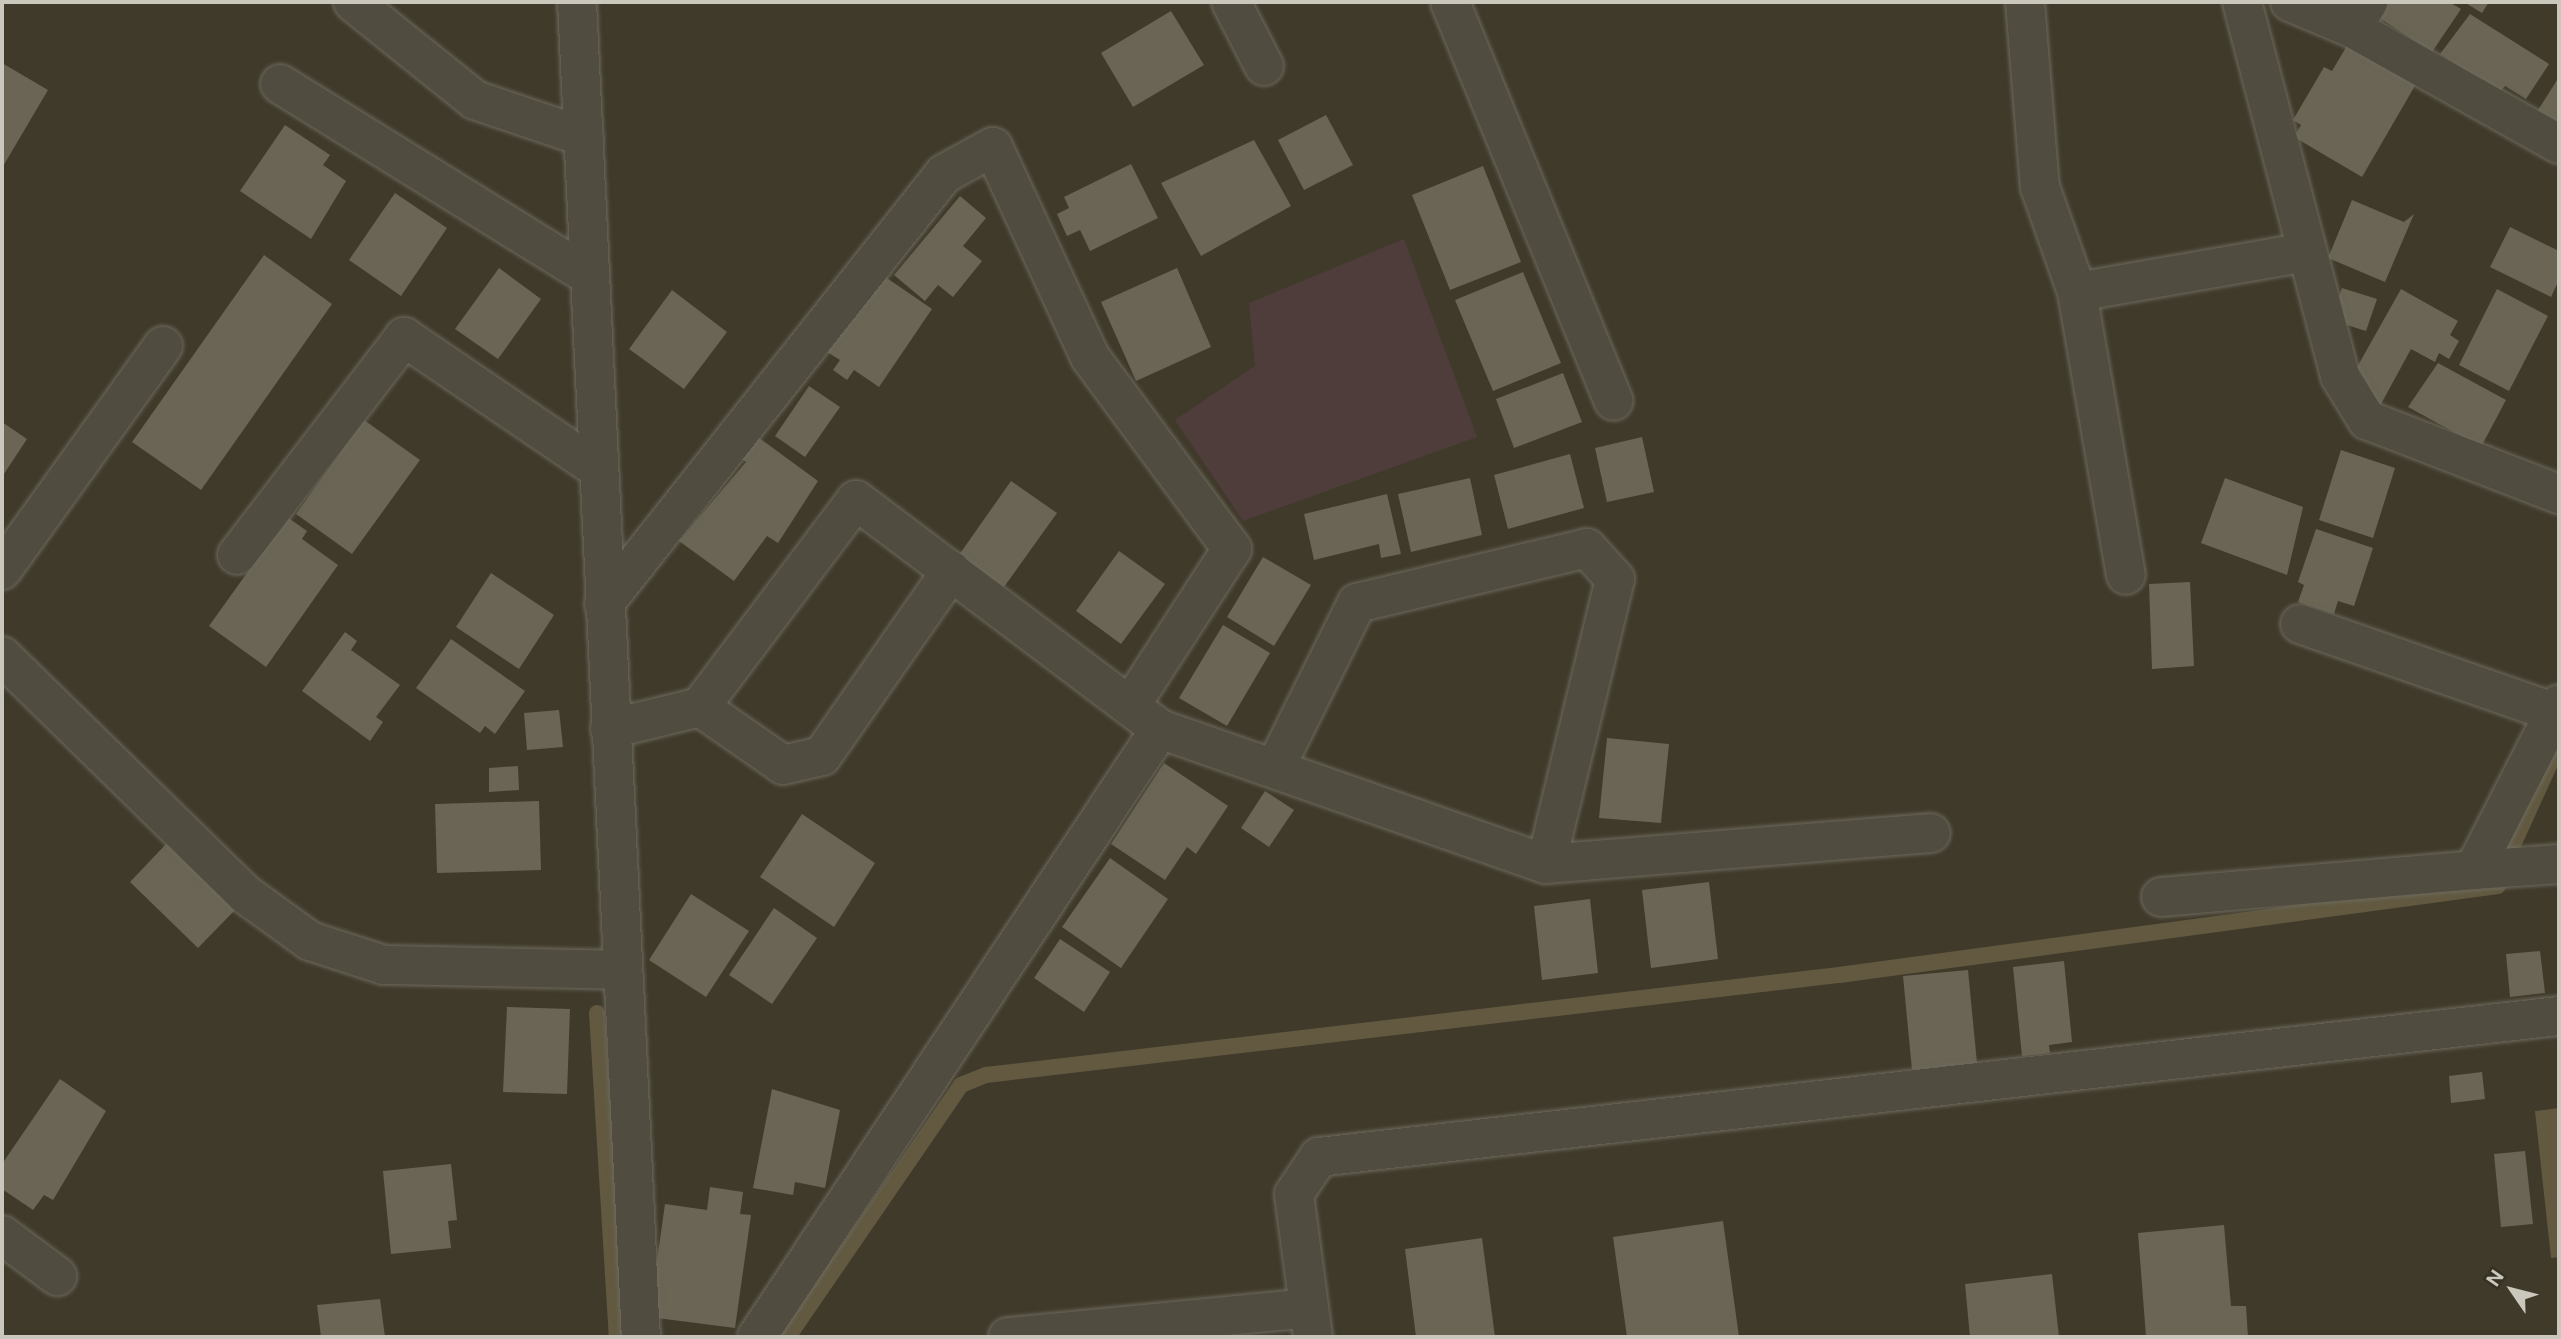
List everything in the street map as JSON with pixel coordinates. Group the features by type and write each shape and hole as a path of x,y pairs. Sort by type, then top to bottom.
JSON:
{"street":[{"path":"353,2 475,100 584,137"},
{"path":"578,2 621,970 641,1337"},
{"path":"1231,2 1264,66"},
{"path":"1450,2 1614,401"},
{"path":"2025,2 2040,187 2077,292 2126,575"},
{"path":"2242,2 2340,376 2367,420 2559,494"},
{"path":"2290,2 2360,15 2559,144"},
{"path":"280,84 590,276"},
{"path":"604,604 944,174 993,147 1090,357 1232,550 1130,706"},
{"path":"2077,292 2307,252"},
{"path":"237,555 404,337 598,469"},
{"path":"2,570 163,346"},
{"path":"610,729 700,706 856,500 1160,729 1546,864 1931,834"},
{"path":"1275,768 1357,603 1587,548 1615,579 1546,864"},
{"path":"700,706 783,765 822,756 951,571"},
{"path":"2300,624 2557,708 2494,870"},
{"path":"2,656 245,894 310,941 384,965 621,970"},
{"path":"757,1337 1160,729"},
{"path":"2161,897 2559,863"},
{"path":"1008,1337 1311,1323 1294,1195 1320,1157 2559,1016"},
{"path":"2,1235 57,1276"}],"shaded area":[{"path":"1404,239 1477,437 1243,521 1175,420 1255,366 1249,303"},
{"path":"2559,1108 2559,1257 2551,1258 2535,1111"}],"building":[{"path":"2388,2 2449,2 2461,9 2432,52 2378,17"},
{"path":"2464,2 2489,2 2482,13"},
{"path":"1171,11 1204,65 1133,107 1101,53"},
{"path":"2470,14 2549,64 2526,99 2505,86 2500,92 2440,54"},
{"path":"2348,44 2416,84 2362,177 2294,137 2301,125 2293,120 2324,67 2332,71"},
{"path":"2,63 48,90 2,168"},
{"path":"2559,77 2559,135 2533,118"},
{"path":"1326,115 1353,165 1304,190 1278,140"},
{"path":"285,125 330,155 323,165 346,181 311,239 240,191"},
{"path":"1254,140 1291,206 1201,256 1161,183"},
{"path":"1131,164 1158,218 1090,251 1080,230 1067,236 1057,214 1069,208 1064,197"},
{"path":"1483,166 1521,262 1450,290 1412,195"},
{"path":"395,193 447,228 401,296 349,260"},
{"path":"960,196 986,218 963,246 982,261 953,297 938,285 925,301 894,275"},
{"path":"2352,200 2404,222 2414,214 2385,282 2328,258"},
{"path":"2510,227 2559,251 2559,280 2551,297 2490,267"},
{"path":"264,255 332,304 201,490 132,442"},
{"path":"499,268 541,299 498,359 455,329"},
{"path":"1177,268 1211,347 1136,381 1101,302"},
{"path":"1523,272 1561,363 1493,391 1455,300"},
{"path":"881,274 932,309 879,387 854,370 847,380 833,370 840,360 827,352"},
{"path":"2342,288 2377,299 2366,331 2331,320"},
{"path":"2401,289 2458,321 2450,335 2459,341 2449,359 2439,353 2435,362 2411,349 2381,404 2347,385"},
{"path":"2497,289 2548,316 2509,391 2459,365"},
{"path":"672,290 727,332 684,389 629,349"},
{"path":"2438,363 2506,400 2481,447 2408,407"},
{"path":"1563,373 1582,422 1514,448 1496,399"},
{"path":"809,386 840,407 805,457 775,436"},
{"path":"364,420 420,460 352,554 296,514"},
{"path":"2,422 27,439 2,477"},
{"path":"755,435 818,481 778,543 767,536 734,581 679,541 746,462 740,457"},
{"path":"1642,437 1654,492 1607,502 1595,448"},
{"path":"2341,450 2395,468 2373,538 2319,520"},
{"path":"1570,454 1584,508 1508,529 1494,475"},
{"path":"1470,478 1482,535 1411,552 1398,494"},
{"path":"2225,478 2303,507 2287,575 2201,543"},
{"path":"1011,481 1057,513 1004,587 959,555"},
{"path":"1387,494 1401,554 1381,558 1379,544 1314,560 1304,514"},
{"path":"287,517 307,531 302,539 338,565 266,667 209,626"},
{"path":"2316,529 2373,548 2354,606 2338,601 2334,614 2298,602 2304,585 2298,582"},
{"path":"1119,551 1165,584 1121,644 1076,611"},
{"path":"1263,557 1311,585 1274,646 1227,617"},
{"path":"491,573 554,615 519,669 456,627"},
{"path":"2190,582 2194,666 2152,669 2149,584"},
{"path":"1223,625 1270,653 1227,726 1179,698"},
{"path":"345,632 357,641 351,650 400,685 376,717 383,722 370,741 302,691"},
{"path":"451,639 525,691 495,734 485,726 480,733 416,688"},
{"path":"559,710 563,747 527,750 524,713"},
{"path":"1607,738 1669,744 1661,823 1599,818"},
{"path":"1164,763 1228,806 1196,854 1187,847 1165,880 1111,844"},
{"path":"518,766 519,790 489,792 489,768"},
{"path":"1265,791 1294,810 1269,847 1241,828"},
{"path":"539,801 541,870 437,873 435,804"},
{"path":"802,814 875,863 834,927 760,877"},
{"path":"167,843 236,909 198,948 130,882"},
{"path":"1110,858 1168,899 1121,968 1062,927"},
{"path":"1709,882 1718,959 1651,968 1642,890"},
{"path":"691,894 749,931 706,997 649,960"},
{"path":"1590,899 1598,973 1542,980 1534,906"},
{"path":"774,908 817,938 772,1004 729,975"},
{"path":"1060,939 1110,972 1084,1012 1034,978"},
{"path":"2540,951 2545,993 2510,997 2506,954"},
{"path":"2064,961 2072,1042 2049,1045 2050,1053 2022,1056 2013,967"},
{"path":"1968,970 1977,1063 1912,1070 1903,976"},
{"path":"507,1007 570,1009 567,1094 503,1092"},
{"path":"2482,1072 2485,1099 2451,1103 2449,1076"},
{"path":"60,1079 106,1111 53,1200 44,1195 33,1210 2,1189 2,1164"},
{"path":"772,1089 840,1110 825,1188 795,1182 793,1195 753,1188"},
{"path":"2525,1151 2533,1224 2501,1227 2494,1154"},
{"path":"451,1164 457,1220 448,1221 451,1248 391,1254 383,1171"},
{"path":"710,1187 743,1192 740,1214 751,1215 735,1328 649,1317 665,1204 707,1210"},
{"path":"1723,1221 1739,1337 1627,1337 1613,1237"},
{"path":"2224,1225 2231,1306 2246,1306 2248,1337 2146,1337 2138,1233"},
{"path":"1482,1238 1495,1337 1416,1337 1405,1249"},
{"path":"2052,1274 2059,1337 1970,1337 1965,1284"},
{"path":"380,1299 385,1337 321,1337 317,1305"}],"waterway":[{"path":"2504,865 2557,748"},
{"path":"788,1337 961,1085 986,1075 1839,975 2498,886"},
{"path":"597,1013 617,1337"}]}
